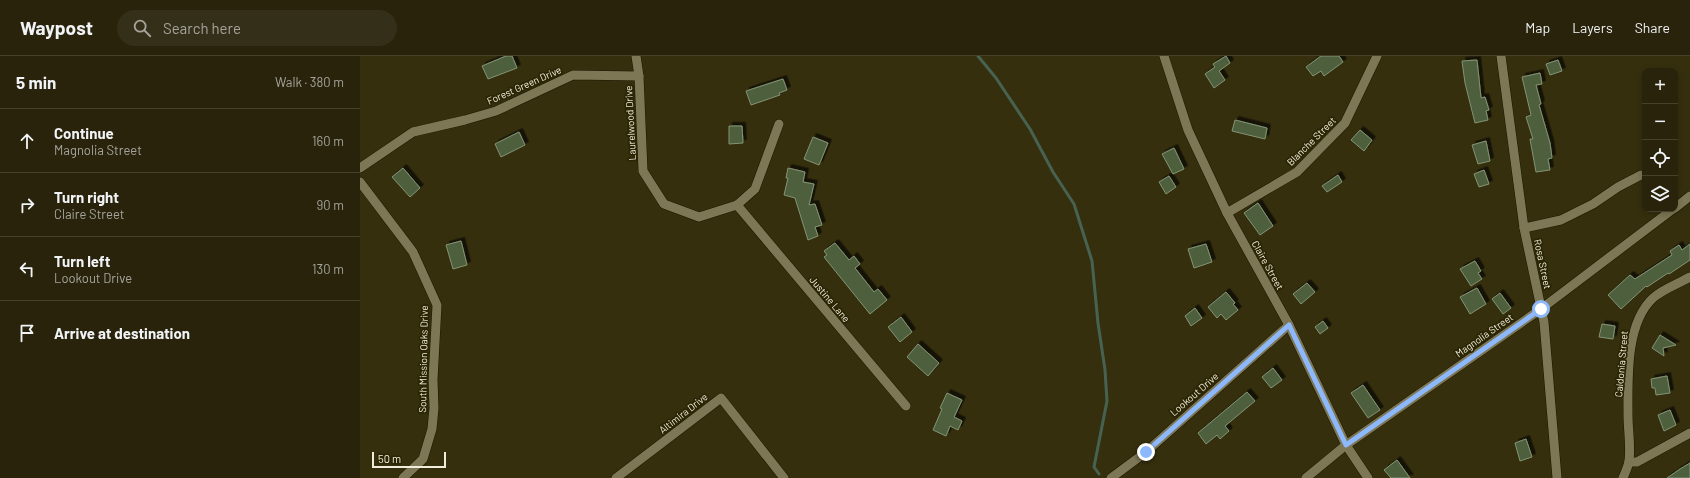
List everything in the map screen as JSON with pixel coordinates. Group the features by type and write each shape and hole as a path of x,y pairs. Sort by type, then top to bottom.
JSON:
{"street":[{"name":"Laurelwood Drive","path":"636,56 639,76 643,171 664,204 699,217 737,205 755,188 779,124"},
{"name":"Claire Street","path":"1164,56 1188,130 1227,213 1289,325 1346,445 1368,478"},
{"name":"Blanche Street","path":"1227,213 1297,172 1344,123 1378,56"},
{"name":"Rosa Street","path":"1501,56 1524,228 1544,322 1557,478"},
{"name":"Forest Green Drive","path":"360,168 413,132 496,111 573,75 639,76"},
{"path":"1524,228 1561,220 1593,204 1618,187 1641,175"},
{"name":"South Mission Oaks Drive","path":"360,182 413,252 437,305 432,380 434,408 432,429 423,459 403,478"},
{"name":"Magnolia Street","path":"1678,205 1690,196"},
{"name":"Justine Lane","path":"737,205 906,406"},
{"name":"Magnolia Street","path":"1306,478 1346,445 1541,309 1669,212"},
{"name":"Caldonia Street","path":"1623,478 1629,462 1630,355 1635,328 1644,308 1654,298 1670,287 1690,277"},
{"name":"Lookout Drive","path":"1111,478 1146,452 1289,325"},
{"name":"Altimira Drive","path":"616,478 721,398 784,478"},
{"path":"1629,462 1637,462 1690,433"}],"building":[{"path":"506,56 512,56 517,68 488,79 482,66"},
{"path":"1226,56 1230,63 1219,71 1225,80 1214,88 1205,74 1215,67 1213,64"},
{"path":"1321,56 1339,56 1343,62 1324,76 1321,71 1313,76 1306,67"},
{"path":"1477,60 1481,98 1485,97 1489,110 1486,111 1488,120 1475,123 1465,83 1462,61"},
{"path":"1558,60 1562,71 1550,75 1546,64"},
{"path":"1540,73 1542,84 1536,85 1541,104 1539,105 1550,143 1552,158 1548,159 1550,170 1536,172 1530,139 1533,139 1526,117 1531,115 1522,77"},
{"path":"783,79 787,90 779,93 780,95 751,105 746,91"},
{"path":"1235,120 1267,128 1265,139 1232,131"},
{"path":"729,126 742,126 743,143 729,144"},
{"path":"1360,130 1372,140 1364,151 1351,140"},
{"path":"519,132 525,145 501,157 495,144"},
{"path":"813,137 828,143 819,165 804,159"},
{"path":"1486,141 1490,161 1478,164 1472,145"},
{"path":"1174,148 1184,169 1173,174 1162,154"},
{"path":"403,168 420,188 410,197 392,177"},
{"path":"788,168 805,172 803,182 814,184 809,205 815,204 822,225 815,227 818,236 808,240 795,198 784,195 788,178 786,178"},
{"path":"1484,170 1489,184 1479,187 1474,174"},
{"path":"1338,175 1342,182 1327,192 1322,186"},
{"path":"1169,176 1176,187 1166,194 1159,182"},
{"path":"1258,203 1273,226 1260,235 1244,213"},
{"path":"461,241 467,265 453,269 446,245"},
{"path":"835,243 849,260 854,256 860,264 855,268 874,292 878,289 887,300 870,314 824,257 827,255 824,251"},
{"path":"1206,244 1212,262 1194,268 1188,249"},
{"path":"1690,244 1690,260 1647,287 1646,286 1621,309 1608,295 1630,275 1635,279 1672,255 1670,251 1679,245 1682,250"},
{"path":"1475,261 1481,271 1478,273 1482,279 1471,286 1460,269"},
{"path":"1307,283 1315,292 1301,304 1293,294"},
{"path":"1477,288 1486,304 1470,314 1460,297"},
{"path":"1226,292 1235,303 1233,304 1238,310 1226,320 1221,314 1217,318 1208,307"},
{"path":"1500,293 1511,308 1503,314 1492,299"},
{"path":"1195,308 1202,318 1191,326 1185,316"},
{"path":"901,317 912,332 900,342 888,327"},
{"path":"1323,321 1328,328 1320,334 1315,327"},
{"path":"1602,324 1615,326 1613,339 1599,337"},
{"path":"1660,335 1676,345 1663,348 1664,356 1652,348"},
{"path":"918,344 939,363 928,376 907,357"},
{"path":"1273,368 1282,380 1271,388 1262,377"},
{"path":"1667,376 1670,393 1656,395 1655,388 1652,388 1651,379"},
{"path":"1363,385 1380,410 1368,418 1351,393"},
{"path":"1247,392 1255,401 1225,426 1229,431 1220,439 1217,435 1206,444 1198,433"},
{"path":"947,393 962,400 954,417 962,421 958,430 950,426 946,436 933,430 942,409 940,408"},
{"path":"1670,410 1676,425 1664,431 1658,415"},
{"path":"1526,439 1532,457 1520,461 1515,443"},
{"path":"1397,460 1410,478 1391,478 1384,470"},
{"path":"1690,463 1690,478 1667,478 1680,469"}],"waterway":[{"path":"978,56 996,78 1030,129 1053,172 1074,204 1092,261 1098,323 1105,370 1107,401 1094,467 1099,474"}],"route":[{"path":"1146,452 1289,325 1346,445 1541,309"}]}
